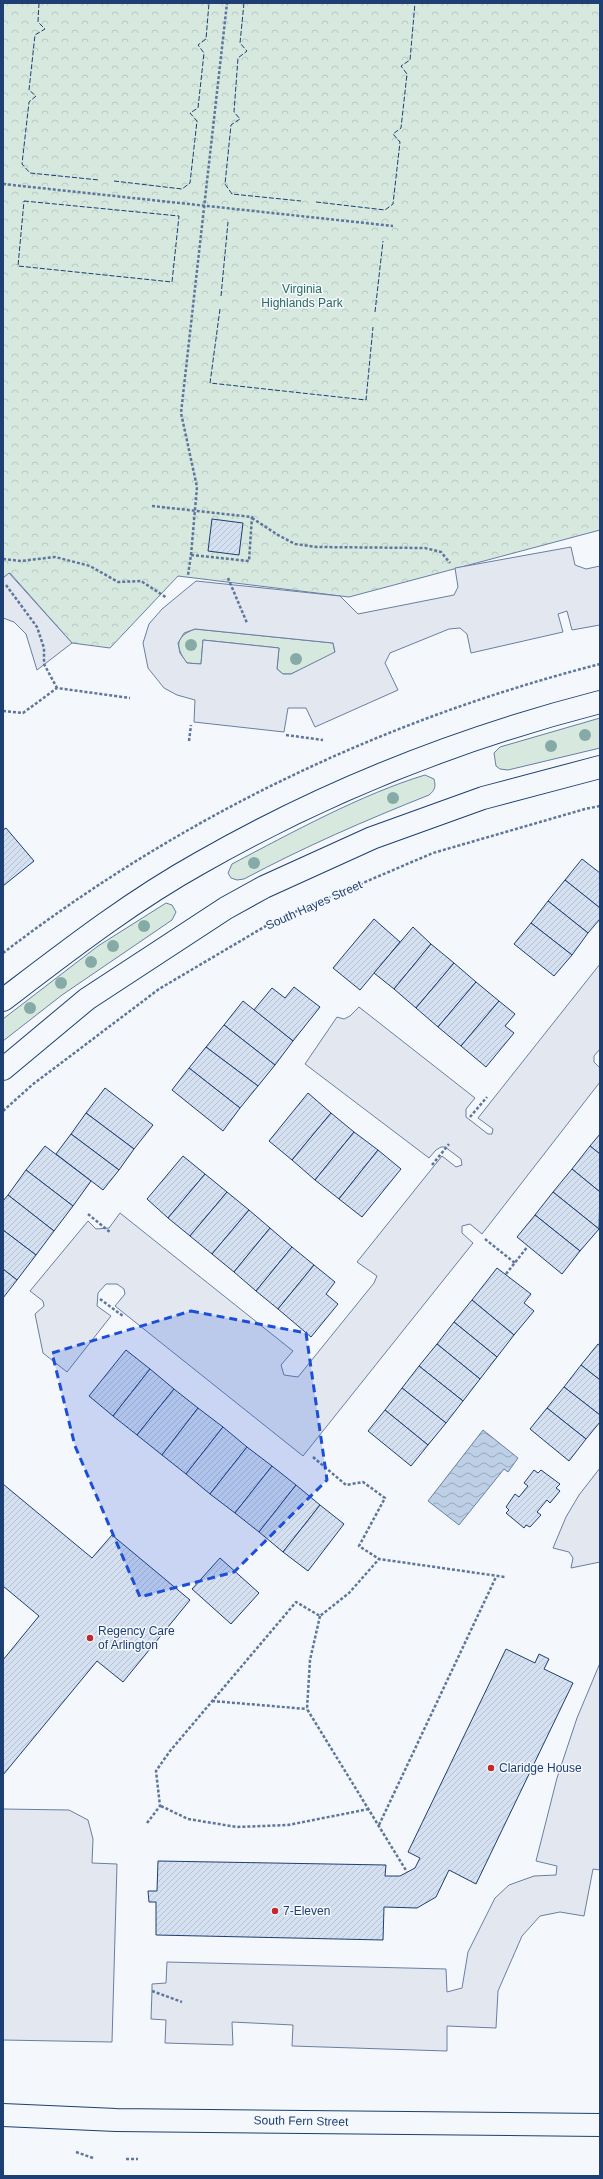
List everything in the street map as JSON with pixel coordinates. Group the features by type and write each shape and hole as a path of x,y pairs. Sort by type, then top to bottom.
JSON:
{"street":[{"path":"3,1000 71,948 187,871 309,806 398,766 547,716 600,702"},
{"path":"3,1069 87,999 226,908 264,887 372,838 483,798 600,767"},
{"name":"South Fern Street","path":"3,2115 116,2120 600,2125"}],"path":[{"path":"188,574 197,487 182,414 227,3"},
{"path":"3,184 393,226"},
{"path":"152,506 252,517 278,535 295,544 316,547 425,548 441,552 450,563"},
{"path":"191,555 249,560 252,517"},
{"path":"3,559 21,560 55,557 90,566 118,582 141,581 167,598"},
{"path":"228,578 247,623"},
{"path":"6,585 37,627 44,648 44,664 58,688"},
{"path":"3,953 49,918 144,855 240,801 324,759 473,702 540,680 600,664"},
{"path":"3,711 23,713 58,688 130,698"},
{"path":"189,741 191,725"},
{"path":"286,735 324,740"},
{"name":"South Hayes Street","path":"3,1112 32,1085 158,989 276,920 432,853 600,806"},
{"path":"470,1117 487,1097"},
{"path":"432,1165 449,1144"},
{"path":"88,1214 111,1233"},
{"path":"485,1239 514,1263"},
{"path":"506,1274 528,1246"},
{"path":"100,1299 123,1316"},
{"path":"313,1457 346,1485 363,1482 385,1498 359,1546 379,1559 506,1577"},
{"path":"379,1559 350,1593 320,1616 310,1660 307,1709 407,1872"},
{"path":"378,1825 496,1576"},
{"path":"147,1822 160,1806 156,1771 170,1751 296,1602 320,1616"},
{"path":"212,1701 307,1709"},
{"path":"160,1806 188,1819 237,1827 288,1825 369,1809"},
{"path":"152,1991 182,2002"},
{"path":"76,2152 93,2158"},
{"path":"126,2159 138,2159"}],"highlighted area":[{"path":"191,1311 306,1333 327,1480 234,1572 140,1597 75,1446 52,1353"}],"green space":[{"name":"Virginia Highlands Park","path":"3,3 600,3 600,530 349,597 178,576 110,648 72,643 10,573 3,578"},
{"path":"195,629 333,643 335,653 291,674 283,674 277,669 279,648 203,640 201,664 187,663 180,652 179,642 184,635"},
{"path":"600,718 600,748 508,770 500,769 496,766 494,753 500,747"},
{"path":"425,775 434,779 435,782 433,792 429,795 335,834 244,879 237,880 231,878 228,873 232,864 302,827 352,803"},
{"path":"166,903 172,905 176,912 172,920 62,995 3,1041 3,1019 98,946"}],"shaded area":[{"path":"571,547 575,565 586,569 600,566 600,625 572,630 567,611 558,614 563,632 471,653 467,634 460,628 449,629 390,653 385,663 398,690 315,727 306,708 288,708 284,732 194,722 195,700 177,695 164,688 148,668 143,643 149,624 162,609 196,581 340,596 358,614 454,595 458,587 455,568","holes":["195,629 333,643 335,652 291,674 283,674 277,669 279,648 203,640 201,664 187,663 180,653 178,643 184,633"]},
{"path":"9,573 72,643 37,670 26,634 14,622 3,618 3,578"},
{"path":"600,964 600,1049 594,1056 594,1062 600,1068 600,1082 482,1234 470,1224 462,1226 462,1233 473,1243 303,1456 115,1306 125,1294 124,1289 117,1284 106,1284 98,1293 97,1306 111,1316 67,1372 43,1353 35,1314 44,1306 43,1301 30,1291 88,1221 96,1229 109,1228 120,1213 293,1351 281,1365 284,1375 298,1377 374,1283 377,1276 357,1262 442,1156 456,1167 462,1165 461,1159 445,1147 441,1147 436,1150 429,1158 305,1064 337,1017 344,1019 350,1016 359,1007 475,1098 466,1109 466,1117 488,1134 492,1134 493,1129 478,1118"},
{"path":"600,1468 600,1562 571,1568 573,1558 569,1552 553,1548 566,1517 579,1495"},
{"path":"600,1663 600,1870 593,1869 584,1916 560,1912 540,1916 522,1936 498,1991 496,2028 447,2026 447,2051 292,2046 293,2025 232,2022 233,2045 165,2043 166,2020 151,2019 152,1984 166,1983 167,1962 446,1969 447,1992 462,1988 468,1952 495,1898 509,1885 534,1876 556,1875 557,1866 536,1861 557,1778 577,1718"},
{"path":"3,1809 69,1810 88,1820 93,1839 92,1863 117,1864 112,2042 3,2040"}],"water":[{"path":"483,1430 518,1458 508,1472 504,1469 459,1525 428,1501"}],"building":[{"path":"212,519 243,523 239,555 208,551"},
{"path":"6,828 34,861 3,886 3,830"},
{"path":"582,859 600,873 600,908 565,880"},
{"path":"565,880 600,908 600,919 588,933 548,901"},
{"path":"548,901 588,933 572,955 531,923"},
{"path":"374,919 400,942 360,990 333,968"},
{"path":"531,923 572,955 554,976 514,944"},
{"path":"413,927 431,944 394,989 374,973"},
{"path":"431,944 454,963 416,1008 394,989"},
{"path":"454,963 476,982 438,1027 416,1008"},
{"path":"476,982 499,1001 461,1046 438,1027"},
{"path":"294,987 320,1007 293,1041 254,1010 272,988 285,998"},
{"path":"243,1001 293,1041 275,1065 224,1025"},
{"path":"499,1001 515,1014 505,1026 514,1033 486,1067 461,1046"},
{"path":"224,1025 275,1065 258,1086 206,1047"},
{"path":"206,1047 258,1086 240,1108 189,1068"},
{"path":"189,1068 240,1108 223,1131 172,1090"},
{"path":"105,1088 153,1125 134,1149 86,1113"},
{"path":"308,1093 331,1113 292,1160 269,1141"},
{"path":"86,1113 134,1149 119,1170 71,1134"},
{"path":"331,1113 354,1132 315,1180 292,1160"},
{"path":"354,1132 378,1150 339,1199 315,1180"},
{"path":"71,1134 119,1170 103,1190 56,1154"},
{"path":"600,1134 600,1154 590,1146"},
{"path":"45,1146 91,1181 73,1206 26,1170"},
{"path":"590,1146 600,1154 600,1192 572,1169"},
{"path":"378,1150 401,1169 362,1217 339,1199"},
{"path":"183,1156 205,1174 168,1218 147,1199"},
{"path":"572,1169 600,1192 599,1229 553,1192"},
{"path":"26,1170 73,1206 54,1231 8,1195"},
{"path":"205,1174 227,1192 190,1236 168,1218"},
{"path":"227,1192 249,1210 212,1254 190,1236"},
{"path":"553,1192 599,1229 580,1251 535,1215"},
{"path":"8,1195 54,1231 36,1255 3,1230 3,1201"},
{"path":"249,1210 270,1228 234,1272 212,1254"},
{"path":"535,1215 580,1251 562,1274 517,1237"},
{"path":"270,1228 292,1247 256,1291 234,1272"},
{"path":"3,1230 36,1255 17,1280 3,1269"},
{"path":"292,1247 314,1265 278,1309 256,1291"},
{"path":"314,1265 335,1282 326,1294 338,1304 311,1337 278,1309"},
{"path":"497,1268 531,1294 524,1303 534,1311 514,1335 472,1300"},
{"path":"3,1269 17,1280 3,1298"},
{"path":"472,1300 514,1335 497,1357 454,1322"},
{"path":"454,1322 497,1357 480,1379 437,1344"},
{"path":"437,1344 480,1379 463,1401 419,1366"},
{"path":"598,1344 600,1345 600,1380 581,1365"},
{"path":"126,1350 150,1369 113,1416 89,1396"},
{"path":"581,1365 600,1380 600,1415 564,1387"},
{"path":"419,1366 463,1401 446,1423 402,1388"},
{"path":"150,1369 174,1389 137,1435 113,1416"},
{"path":"564,1387 600,1415 600,1422 586,1439 547,1408"},
{"path":"402,1388 446,1423 428,1445 385,1410"},
{"path":"174,1389 198,1408 162,1455 137,1435"},
{"path":"198,1408 223,1427 186,1474 162,1455"},
{"path":"547,1408 586,1439 569,1461 530,1429"},
{"path":"385,1410 428,1445 411,1466 368,1431"},
{"path":"223,1427 247,1447 210,1494 186,1474"},
{"path":"247,1447 272,1466 235,1513 210,1494"},
{"path":"272,1466 296,1485 259,1532 235,1513"},
{"path":"534,1470 538,1473 541,1470 560,1484 556,1488 560,1491 550,1503 547,1500 537,1512 541,1515 530,1527 526,1525 524,1528 506,1513 509,1510 506,1507 515,1494 519,1497 528,1486 524,1483"},
{"name":"Regency Care of Arlington","path":"3,1484 92,1558 112,1535 190,1600 123,1682 97,1661 3,1775 3,1660 39,1616 3,1586"},
{"path":"296,1485 320,1505 283,1552 259,1532"},
{"path":"320,1505 344,1524 308,1571 283,1552"},
{"path":"220,1558 259,1593 231,1624 192,1589"},
{"name":"Claridge House","path":"506,1649 535,1663 539,1654 549,1659 544,1669 573,1683 476,1884 449,1870 436,1897 417,1908 384,1907 383,1940 156,1935 156,1902 149,1902 148,1891 157,1891 158,1861 386,1865 385,1876 400,1876 415,1868 420,1858 408,1852"}],"fence":[{"path":"39,3 38,22 45,29 35,35 29,90 36,96 29,102 22,164 30,173 99,180"},
{"path":"114,181 182,189 190,183 197,121 190,113 198,108 204,53 198,45 206,39 209,3"},
{"path":"244,3 240,43 247,51 238,58 234,112 240,119 231,125 225,184 232,194 301,201"},
{"path":"316,202 385,210 393,204 400,142 393,134 401,128 407,74 401,66 410,60 415,3"},
{"path":"24,201 179,216 172,282 18,266 24,201"},
{"path":"221,296 228,222"},
{"path":"375,312 383,241"},
{"path":"220,309 210,383 366,400 373,327"}],"place":[{"name":"Regency Care of Arlington","path":"90,1638"},
{"name":"Claridge House","path":"491,1768"},
{"name":"7-Eleven","path":"275,1911"}]}
